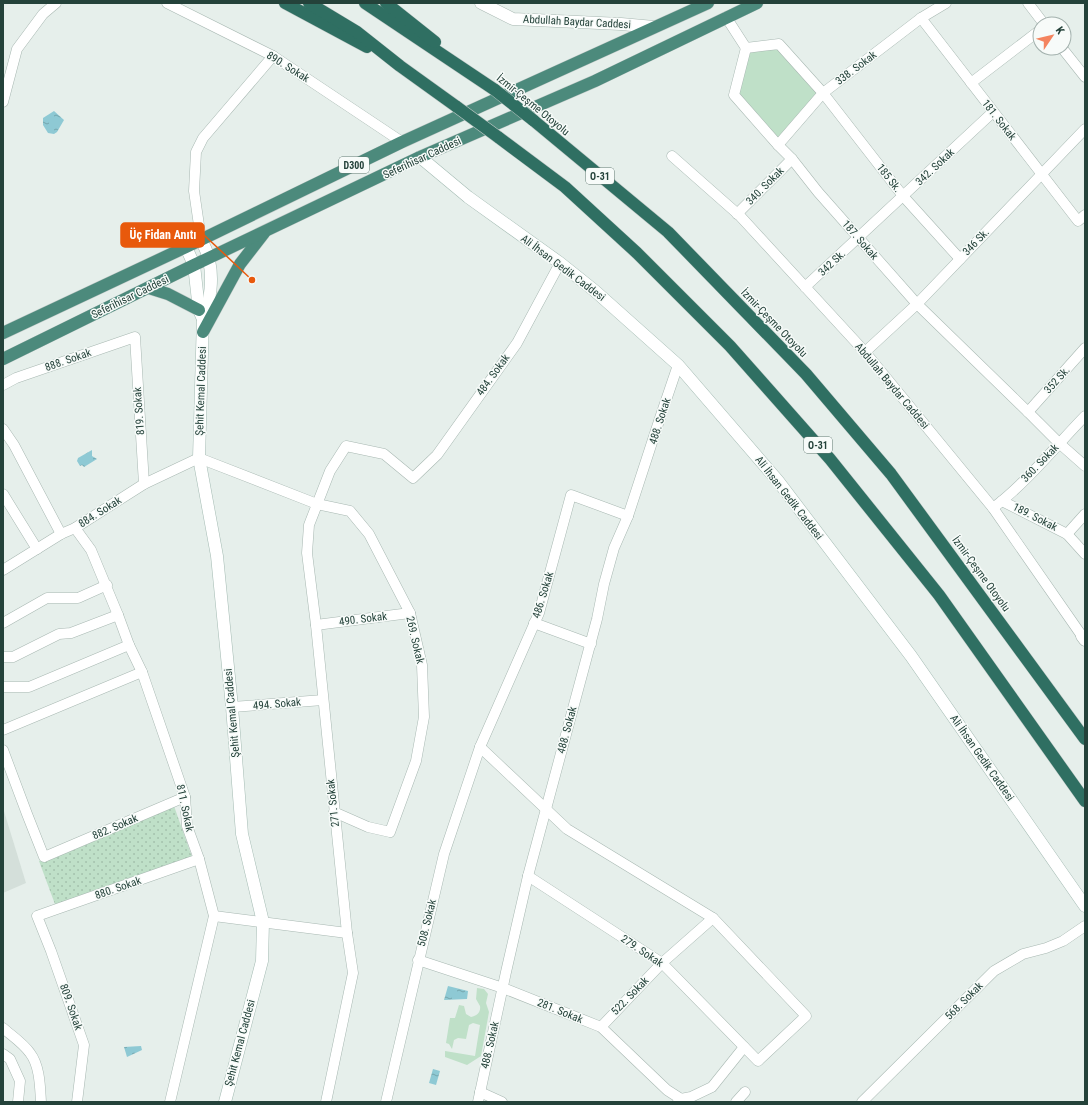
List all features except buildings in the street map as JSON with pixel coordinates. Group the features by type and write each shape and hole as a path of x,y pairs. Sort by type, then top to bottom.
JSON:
{"highway":[{"path":"285,3 400,66"},
{"name":"O-31","path":"309,3 357,32 400,66 458,107 565,187 637,253 730,346 825,453 939,595 1085,801"},
{"name":"İzmir-Çeşme Otoyolu","path":"365,3 495,90 668,232 806,374 892,474 1085,739"},
{"path":"386,3 495,90"},
{"name":"Seferihisar Caddesi","path":"3,333 186,247 402,142 708,3"},
{"name":"Seferihisar Caddesi","path":"3,359 194,265 420,158 595,81 757,3"},
{"path":"202,332 240,264 266,231"},
{"path":"148,288 168,294 201,314"}],"main road":[{"name":"Abdullah Baydar Caddesi","path":"480,3 513,19 621,24 654,28"},
{"name":"Ali İhsan Gedik Caddesi","path":"420,158 468,197 595,290 678,365 778,481 910,656 1085,906"},
{"name":"Şehit Kemal Caddesi","path":"201,239 209,259 210,282 208,308 201,314"},
{"name":"Şehit Kemal Caddesi","path":"186,247 194,265 201,314 202,332 199,458 217,556 232,707 242,834 263,922 262,961 225,1102"}],"street":[{"path":"3,102 17,49 43,14 56,3"},
{"name":"890. Sokak","path":"167,3 273,56 402,142"},
{"name":"338. Sokak","path":"778,145 823,93 920,18 946,3"},
{"path":"1028,3 1038,16"},
{"path":"726,17 746,48"},
{"name":"181. Sokak","path":"920,18 1041,174 1082,218"},
{"path":"971,83 1032,36"},
{"name":"185 Sk.","path":"746,48 779,44 823,93 903,196 960,259"},
{"name":"187. Sokak","path":"746,48 734,96 792,159 818,192 917,304 1059,443 1085,466"},
{"path":"201,239 194,190 196,152 203,138 273,56"},
{"path":"1068,56 1085,77"},
{"name":"342. Sokak","path":"859,238 993,112"},
{"name":"346 Sk.","path":"865,352 917,304 1085,129"},
{"name":"Abdullah Baydar Caddesi","path":"672,156 737,214 865,352 992,508 1084,638"},
{"name":"340. Sokak","path":"737,214 792,159"},
{"name":"342 Sk.","path":"806,287 859,238"},
{"name":"484. Sokak","path":"346,446 384,454 413,478 437,455 517,343 560,263"},
{"name":"888. Sokak","path":"3,385 16,378 135,337"},
{"name":"819. Sokak","path":"135,337 144,484"},
{"name":"352 Sk.","path":"1028,412 1084,351"},
{"name":"488. Sokak","path":"479,1097 528,876 591,644 604,584 614,548 628,516 678,365"},
{"name":"360. Sokak","path":"992,508 1002,501 1048,456 1085,416"},
{"path":"3,429 14,444 61,534"},
{"name":"271. Sokak","path":"326,1102 354,973 347,933 316,625 307,553 309,525 330,472 346,446"},
{"name":"884. Sokak","path":"4,569 61,534 75,528 144,484 199,458"},
{"name":"269. Sokak","path":"199,458 317,504 350,511 369,534 410,613 422,665 424,717 416,761 390,832 368,827 334,812"},
{"path":"3,494 37,549"},
{"name":"486. Sokak","path":"480,747 539,613 571,495 628,516"},
{"name":"189. Sokak","path":"1002,501 1067,534"},
{"path":"1085,514 1067,534 1085,554"},
{"name":"811. Sokak","path":"75,528 91,550 129,646 142,672 185,797 187,826 199,859 214,916 170,1102"},
{"path":"3,623 47,598 78,598 106,585"},
{"name":"490. Sokak","path":"316,625 410,613"},
{"path":"3,657 13,657 59,634 71,633 118,615"},
{"path":"534,623 591,644"},
{"path":"3,687 29,687 129,646"},
{"path":"3,730 142,672"},
{"name":"494. Sokak","path":"232,707 323,700"},
{"path":"480,747 567,829 713,918"},
{"name":"508. Sokak","path":"386,1102 444,854 480,747"},
{"name":"882. Sokak","path":"3,750 26,814 44,857 185,797"},
{"name":"880. Sokak","path":"37,916 199,859"},
{"name":"279. Sokak","path":"528,876 662,963 758,1061 806,1016 713,918"},
{"name":"809. Sokak","path":"37,916 84,1045 77,1102"},
{"path":"214,916 347,933"},
{"name":"522. Sokak","path":"601,1027 662,963 713,918"},
{"name":"568. Sokak","path":"862,1102 994,971 1023,954 1046,948 1063,941 1085,926"},
{"name":"281. Sokak","path":"418,960 503,988 601,1027 680,1101"},
{"path":"3,1028 18,1040 31,1054 37,1070 41,1102"},
{"path":"680,1101 712,1087 744,1047"},
{"path":"3,1054 10,1059 20,1082 18,1102"},
{"path":"736,1102 745,1092"},
{"path":"479,1097 502,1102"}],"shaded area":[{"path":"3,808 26,883 3,893"}],"green space":[{"path":"779,44 823,93 778,145 734,95 746,48"},
{"path":"174,806 192,857 56,907 39,861"},
{"path":"477,988 484,989 488,994 486,1003 489,1012 481,1056 467,1065 445,1057 445,1051 475,1056 480,1025 473,1023 469,1025 466,1039 458,1038 454,1040 452,1049 449,1044 446,1043 450,1018 455,1018 459,1005 464,1006 466,1014 471,1017 477,1015 479,1012 480,1006 476,999"}],"water":[{"path":"54,111 64,120 57,132 54,134 48,133 43,125 43,118"},
{"path":"92,450 92,456 97,459 84,467 82,465 80,466 77,461 78,458"},
{"path":"448,986 468,991 467,999 444,1000"},
{"path":"141,1046 142,1050 127,1057 124,1047"},
{"path":"433,1069 440,1071 436,1085 429,1083"}],"place":[{"name":"Üç Fidan Anıtı","path":"252,280"}]}
